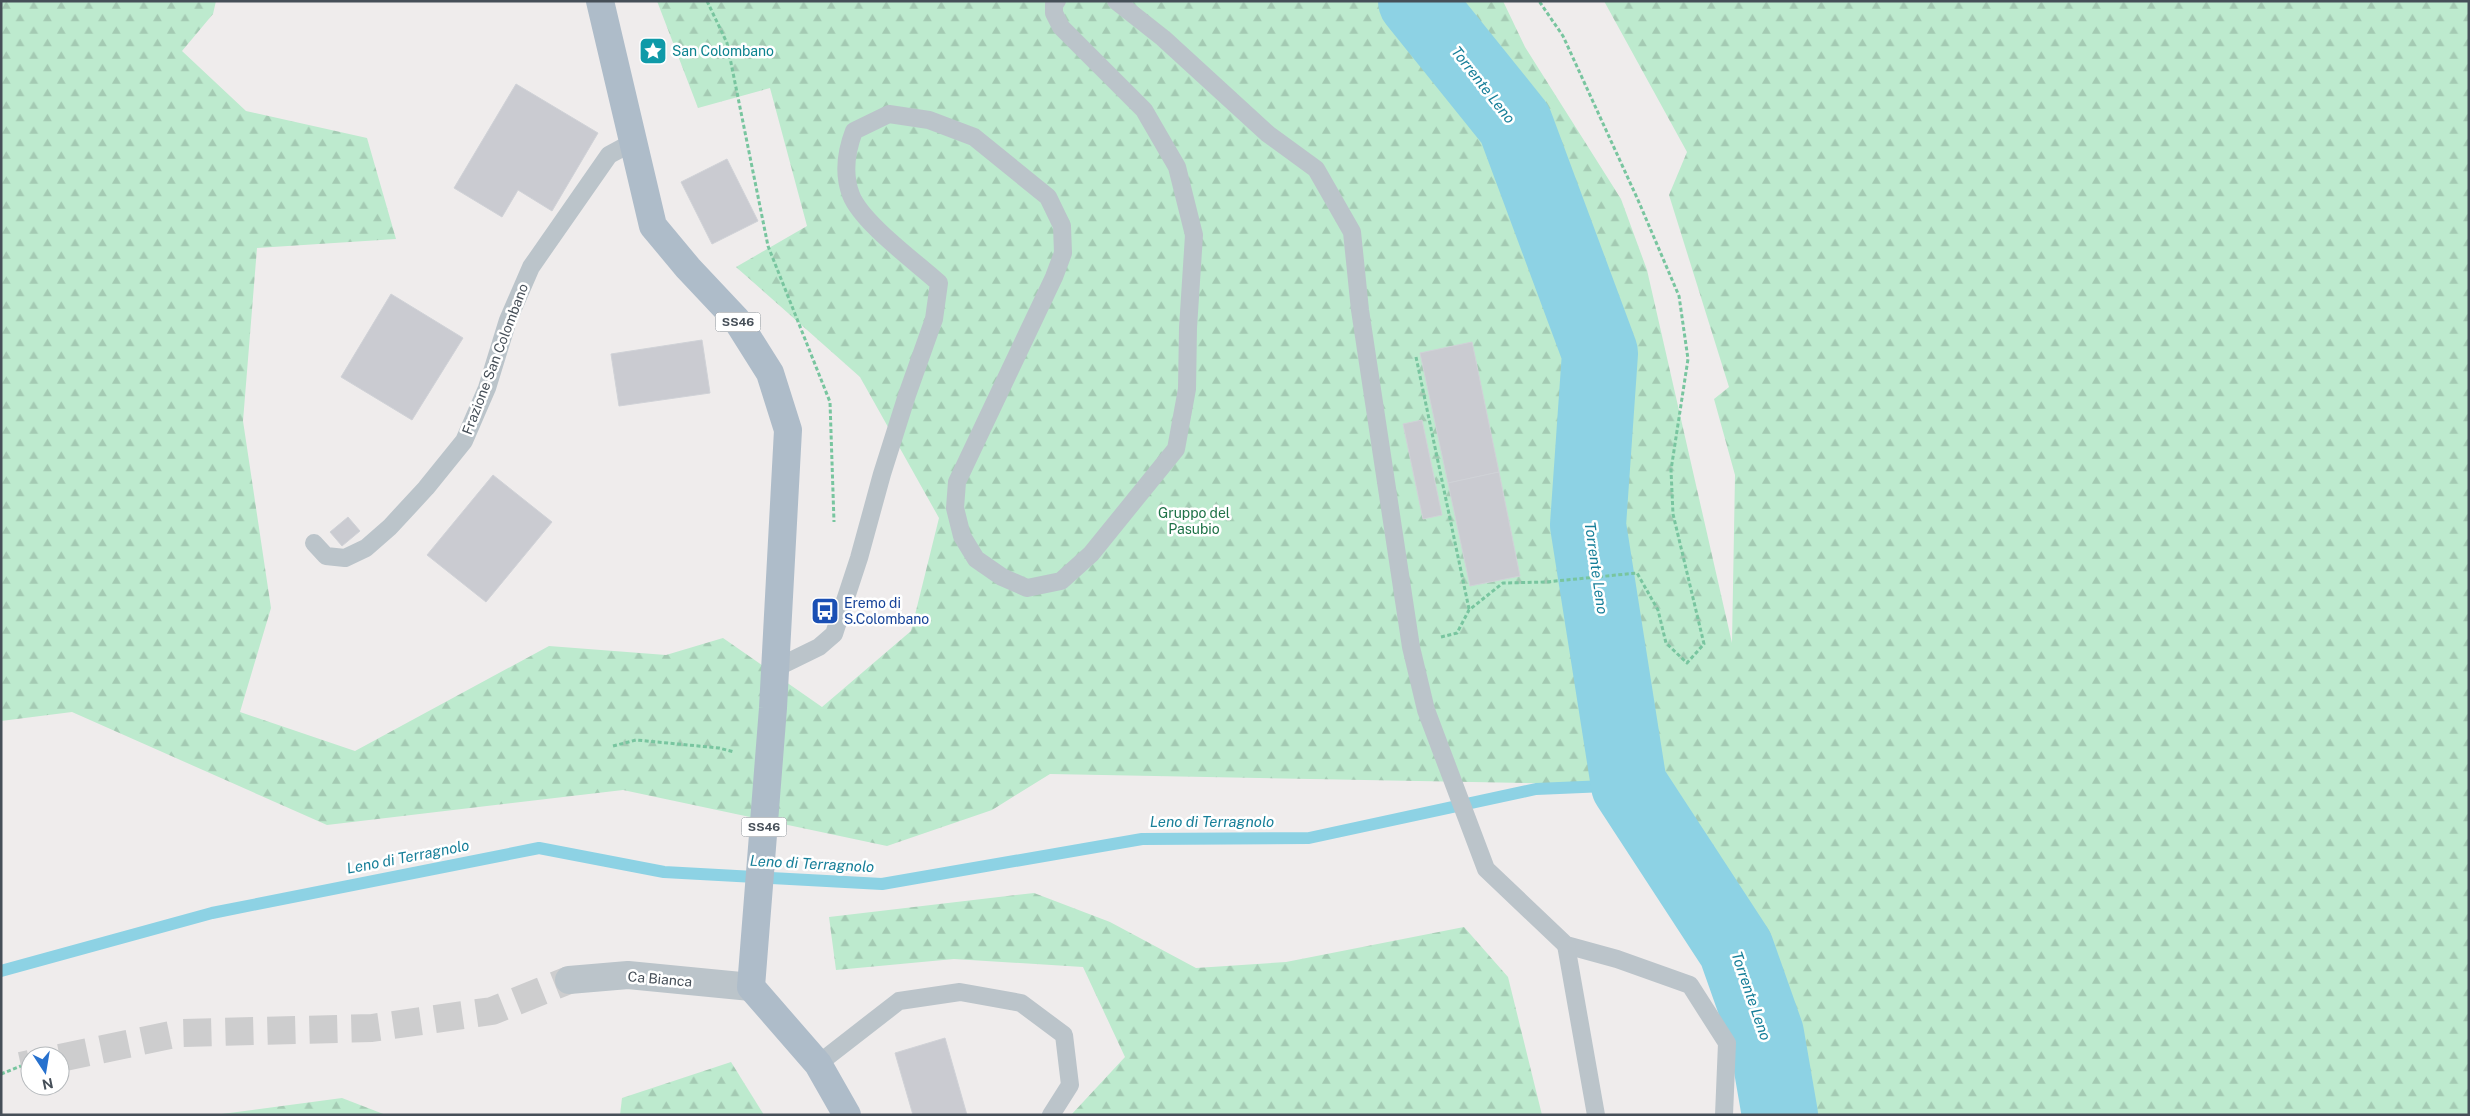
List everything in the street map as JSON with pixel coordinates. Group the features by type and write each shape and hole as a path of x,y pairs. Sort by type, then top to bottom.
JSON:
{"main road":[{"name":"SS46","path":"600,1 653,226 688,268 736,319 770,373 788,430 773,708 751,987"},
{"path":"751,987 818,1064 847,1115"}],"street":[{"name":"Ca Bianca","path":"569,980 628,975 751,987"}],"lane":[{"path":"1116,1 1163,38 1268,134 1316,169 1352,232 1360,310 1411,647 1426,710 1486,870 1566,945 1617,959 1690,985 1727,1044 1724,1115"},
{"path":"774,669 819,647 834,634 860,558 882,474 907,395 934,319 939,283 868,219 852,196 846,173 846,150 854,131 889,114 930,120 974,136 1048,197 1062,226 1063,253 1054,277 956,482 955,508 962,536 976,559 1002,577 1027,588 1060,581 1091,554 1176,449 1187,389 1188,328 1194,235 1176,167 1144,110 1061,27 1054,13 1052,2"},
{"name":"Frazione San Colombano","path":"314,543 326,556 345,558 366,548 390,527 426,488 464,441 487,388 508,320 531,267 609,156 633,142"},
{"path":"1566,945 1596,1115"},
{"path":"818,1064 900,1001 960,992 1021,1003 1064,1034 1070,1085 1052,1115"}],"path":[{"path":"707,1 727,43 768,246 830,402 835,529"},
{"path":"1411,647 1457,633 1469,610 1503,583 1546,582 1637,573 1658,610 1666,643 1687,663 1704,644 1673,514 1671,470 1688,359 1679,296 1638,200 1563,36 1539,1"},
{"path":"1416,358 1469,610"},
{"path":"613,746 636,740 718,748 739,754"},
{"path":"1,1074 20,1066"}],"green space":[{"name":"Gruppo del Pasubio","path":"1,1 216,1 213,14 182,51 246,111 367,138 396,239 257,248 243,421 271,608 240,712 355,751 549,646 666,655 723,638 822,707 911,631 939,518 860,377 736,267 807,226 770,88 698,108 657,1 1503,1 1525,47 1621,199 1647,270 1732,643 1735,475 1714,399 1729,387 1669,195 1687,152 1604,1 2469,1 2469,1115 1798,1115 1629,785 1050,774 992,810 887,846 623,790 327,825 72,712 1,721"},
{"path":"1034,893 1110,922 1196,968 1286,962 1464,927 1508,977 1542,1115 1071,1115 1125,1057 1083,967 954,959 836,970 829,917"},
{"path":"731,1062 764,1115 620,1115 622,1098"},
{"path":"342,1098 386,1115 214,1115"}],"water":[{"path":"1713,844 1756,966 1793,1102 1793,1115 1758,1115 1756,1049 1725,971 1655,870 1677,858"}],"building":[{"path":"516,84 598,133 552,211 518,190 502,217 454,188"},
{"path":"727,159 758,221 712,244 681,182"},
{"path":"391,294 463,338 412,420 341,377"},
{"path":"702,340 710,393 619,406 611,354"},
{"path":"1472,342 1499,472 1448,483 1420,353"},
{"path":"1422,420 1442,515 1423,519 1403,424"},
{"path":"1499,472 1520,576 1470,586 1448,483"},
{"path":"493,475 552,522 486,602 427,555"},
{"path":"348,517 360,531 342,546 330,532"},
{"path":"945,1038 967,1115 913,1115 895,1053"}],"waterway":[{"name":"Torrente Leno","path":"1416,1 1515,124 1600,353 1588,525 1629,785 1736,949 1766,1034 1780,1115"},
{"name":"Leno di Terragnolo","path":"1,971 212,913 539,848 664,872 882,884 1142,839 1309,838 1536,789 1629,785"}],"tunnel":[{"path":"70,1056 180,1033 372,1028 492,1011 569,980"}],"place":[{"name":"San Colombano","path":"653,51"},
{"name":"Eremo di S.Colombano","path":"825,611"}]}
